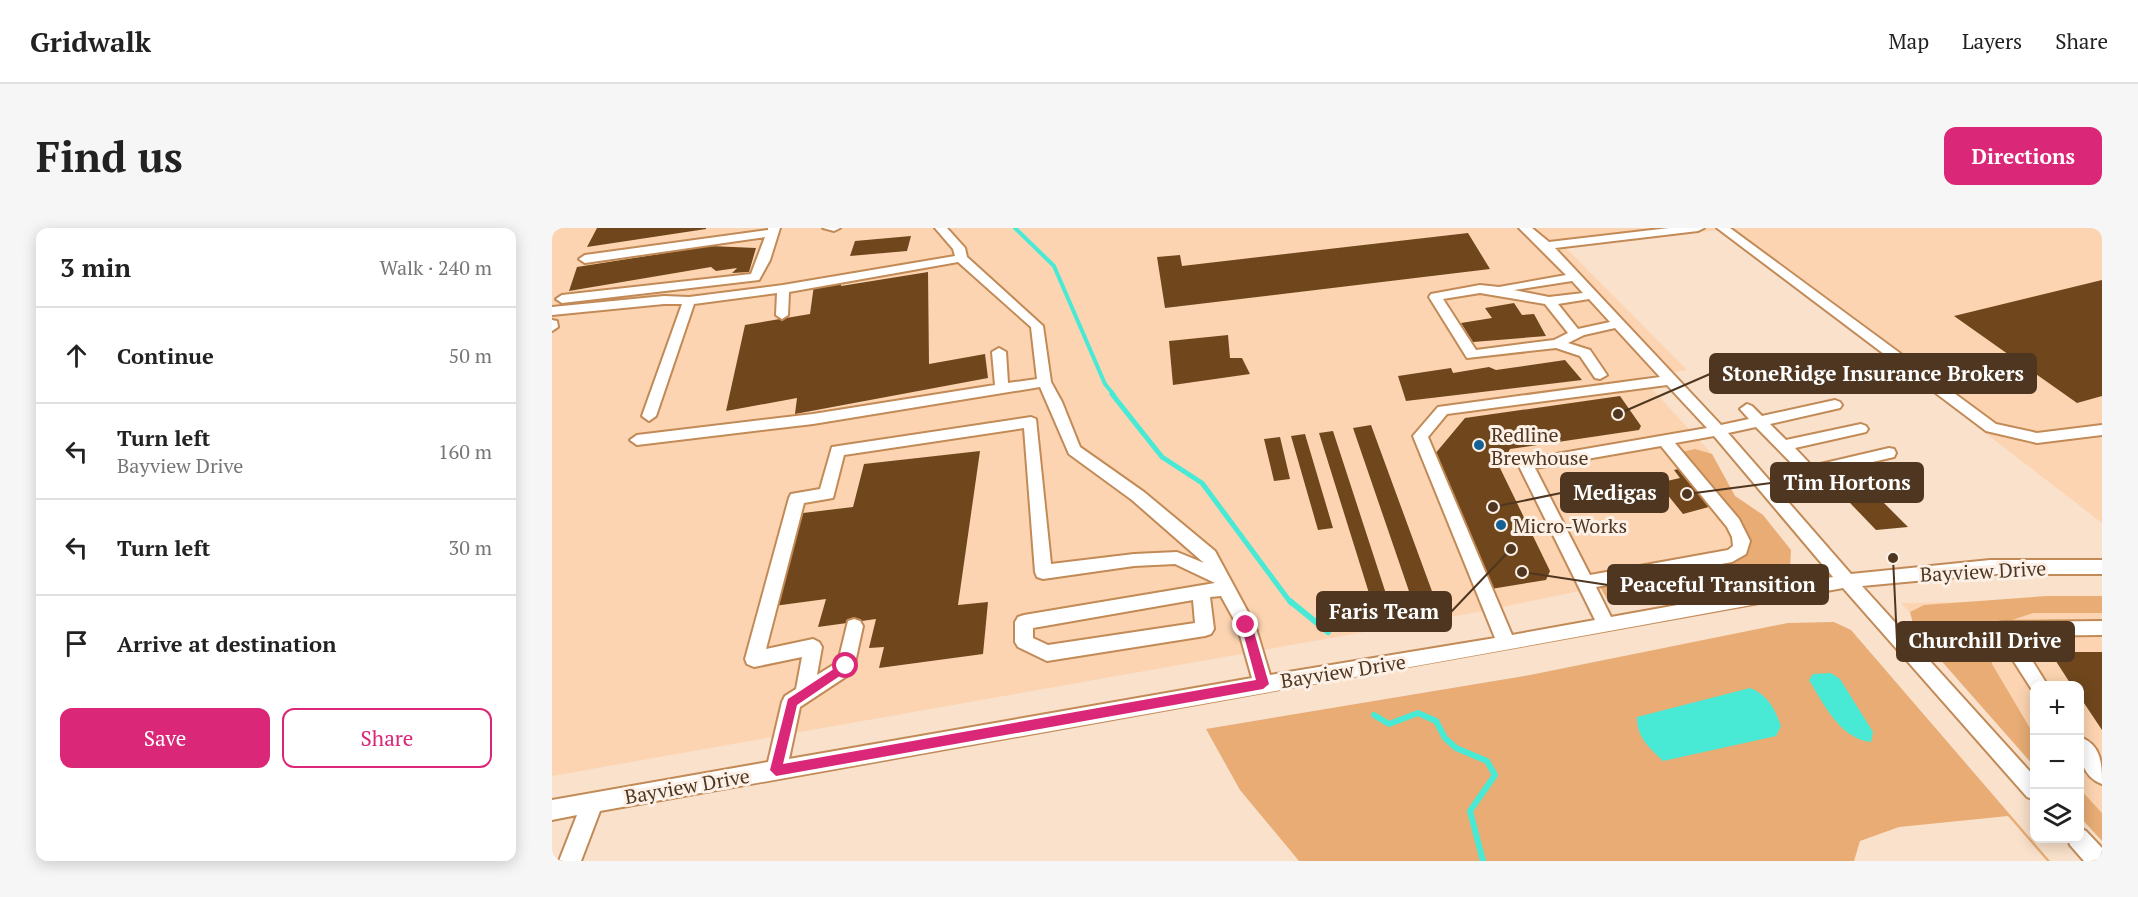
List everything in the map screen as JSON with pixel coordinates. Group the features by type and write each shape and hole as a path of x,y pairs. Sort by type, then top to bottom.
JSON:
{"street":[{"path":"829,228 834,228"},
{"path":"941,228 959,249 961,258 1037,326 1044,382 1055,402 1074,450 1138,496 1209,556 1246,625 1263,684"},
{"path":"1525,228 1546,246 1718,431 1847,581 2033,789"},
{"path":"1546,246 1698,228"},
{"path":"1723,228 1991,428 2037,438 2102,430"},
{"path":"562,299 755,278 764,260 773,231 585,259"},
{"path":"552,311 664,300 689,301 783,289 961,258"},
{"path":"1495,290 1575,277"},
{"path":"782,315 783,289"},
{"path":"1592,295 1549,301 1480,289 1435,297 1472,355 1557,344 1576,334 1618,324"},
{"path":"649,416 689,301"},
{"path":"1549,301 1576,334"},
{"path":"1557,344 1585,353 1600,375"},
{"path":"999,352 1002,389"},
{"path":"1507,644 1420,436 1443,410 1671,380"},
{"path":"637,440 813,420 1044,382"},
{"path":"1607,626 1526,464 1718,431 1835,405"},
{"path":"1747,409 1809,472 1889,453"},
{"path":"805,693 813,647 754,659 797,498 827,494 837,451 1031,422 1043,572 1134,560 1177,558 1223,582"},
{"path":"1783,446 1861,429"},
{"path":"1587,582 1732,556 1742,547 1742,538 1733,524 1664,440"},
{"name":"Bayview Drive","path":"552,810 1263,684 1507,644 1847,581 1990,567 2102,567"},
{"path":"1200,592 1205,629 1047,653 1024,642 1024,622 1200,592 1223,582"},
{"path":"776,770 792,702 846,666 854,626"},
{"path":"2036,681 2002,629 2102,628"},
{"path":"2084,752 2102,775"},
{"path":"570,861 593,802"},
{"path":"2082,843 2098,861"}],"shaded area":[{"path":"552,228 2102,228 2102,523 1723,230 1562,244 1687,370 1641,377 1712,454 1735,496 1763,515 1783,549 1478,612 552,776"},
{"path":"1695,449 1712,454 1735,496 1763,515 1791,550 1790,567 1608,601 1600,587 1706,565 1744,553 1682,452"},
{"path":"2047,596 2102,596 2102,613 2033,613 1988,628 1992,664 2030,728 2030,761 1915,631 1910,612 1924,605"},
{"path":"2057,601 2102,603 2102,813 2084,793 2084,681 2030,681 2030,738 1901,603"},
{"path":"1834,622 1851,630 2030,838 2030,841 2008,816 1899,827 1860,841 1854,861 1299,861 1240,790 1206,729 1530,675 1788,623"},
{"path":"2084,793 2102,813 2102,841 2084,821"},
{"path":"2031,843 2034,843 2050,861 2047,861"}],"water":[{"path":"1831,673 1840,679 1873,732 1871,742 1850,734 1841,727 1809,680 1813,674"},
{"path":"1750,688 1766,698 1773,708 1781,726 1776,736 1663,761 1645,742 1639,731 1637,717"}],"building":[{"path":"597,228 706,228 706,229 587,247"},
{"path":"1468,233 1490,269 1165,308 1157,257 1180,255 1182,266"},
{"path":"911,236 907,251 850,256 855,241"},
{"path":"710,246 756,248 749,272 732,273 737,268 716,271 711,267 569,291 577,267"},
{"path":"928,272 929,364 985,354 988,378 795,414 797,398 726,411 745,325 810,314 814,285 841,281 841,286"},
{"path":"2102,280 2102,396 2077,403 1954,316"},
{"path":"1514,303 1522,315 1534,314 1546,336 1473,342 1461,323 1492,318 1485,308"},
{"path":"1228,335 1230,358 1242,358 1250,374 1173,385 1169,341"},
{"path":"1565,360 1582,380 1406,401 1398,376 1451,368 1453,373 1489,367 1496,370"},
{"path":"1620,396 1641,426 1639,430 1510,449 1500,468 1550,571 1546,580 1491,589 1434,455 1465,418"},
{"path":"1371,425 1433,594 1411,597 1353,428"},
{"path":"1333,431 1389,603 1373,606 1319,433"},
{"path":"1305,434 1333,528 1318,530 1291,436"},
{"path":"1280,437 1290,479 1274,481 1264,439"},
{"path":"980,451 958,605 988,602 983,654 879,668 884,647 869,648 876,619 818,627 826,599 774,606 803,513 853,507 864,464"},
{"path":"1683,468 1716,505 1683,514 1658,483 1680,478 1674,470"},
{"path":"1855,474 1908,527 1876,530 1828,480"},
{"path":"2050,652 2102,652 2102,730 2084,703 2084,681 2069,681"}],"waterway":[{"path":"1015,228 1054,266 1105,384 1114,395"},
{"path":"1112,394 1162,457 1202,483 1291,603"},
{"path":"1290,601 1328,632"},
{"path":"1374,715 1389,724 1418,713 1436,721 1445,738 1456,748 1487,761 1495,775 1470,811 1483,861"}],"place":[{"name":"StoneRidge Insurance Brokers","path":"1618,414"},
{"name":"Redline Brewhouse","path":"1479,445"},
{"name":"Tim Hortons","path":"1687,494"},
{"name":"Medigas","path":"1493,507"},
{"name":"Micro-Works","path":"1501,525"},
{"name":"Faris Team","path":"1511,549"},
{"name":"Churchill Drive","path":"1893,558"},
{"name":"Peaceful Transition","path":"1522,572"}],"route":[{"path":"846,666 792,702 776,770 1263,684 1246,625"}]}
